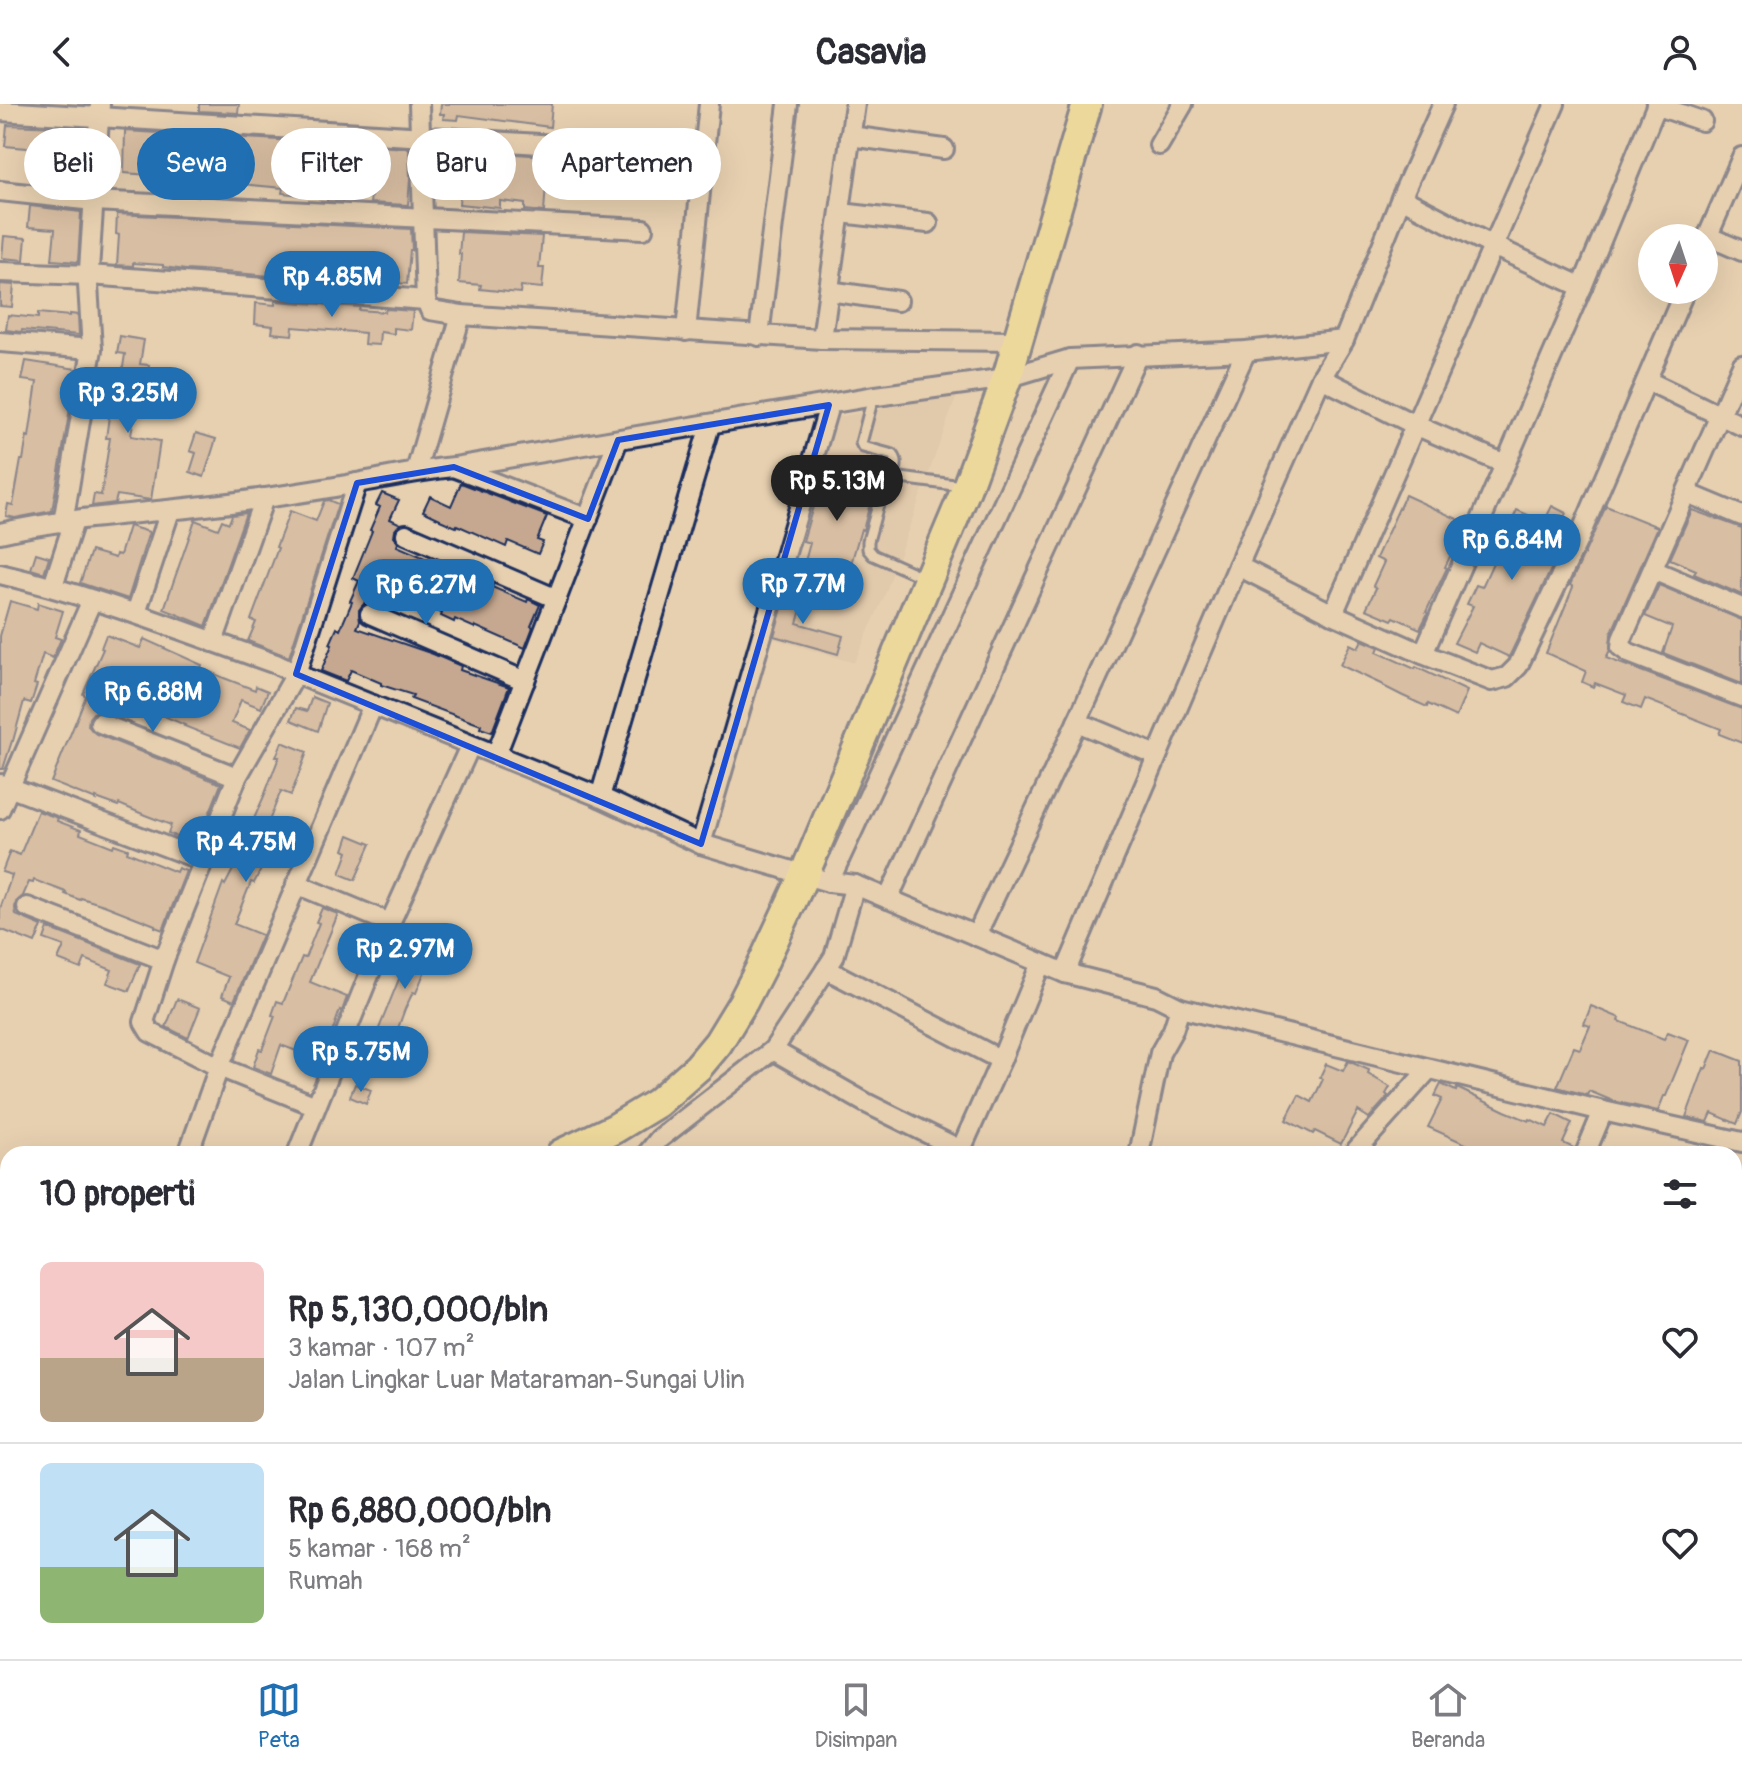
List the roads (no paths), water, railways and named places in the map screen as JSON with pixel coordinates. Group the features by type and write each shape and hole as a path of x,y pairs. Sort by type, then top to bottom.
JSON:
{"main road":[{"path":"578,1146 657,1103 698,1067 718,1043 816,879 1007,378 1087,104"}],"street":[{"path":"419,104 420,128"},
{"path":"686,331 709,104"},
{"path":"759,336 788,104"},
{"path":"822,339 855,104"},
{"path":"1159,145 1183,104"},
{"path":"1065,973 1238,566 1321,378 1344,340 1443,104"},
{"path":"1333,614 1555,104"},
{"path":"1423,654 1657,105 1702,121"},
{"path":"0,111 100,111 407,136"},
{"path":"53,586 69,522 92,349 89,275 100,111"},
{"path":"850,136 944,149"},
{"path":"1713,224 1742,157"},
{"path":"0,191 94,201 643,229"},
{"path":"1401,198 1493,246 1582,287"},
{"path":"423,200 426,300 430,310 461,315 759,336 1018,341"},
{"path":"841,213 928,223"},
{"path":"1718,244 1742,251"},
{"path":"0,272 89,275 426,300"},
{"path":"829,291 898,301"},
{"path":"1238,566 1333,614 1423,654 1492,681 1507,677 1518,666 1578,540 1679,304"},
{"path":"416,471 461,315"},
{"path":"0,533 28,526 264,498 869,397 1007,378 1070,359 1246,351 1344,340"},
{"path":"0,342 92,349"},
{"path":"976,936 1246,351"},
{"path":"888,899 1138,354"},
{"path":"816,879 1070,359"},
{"path":"1742,365 1621,647 1629,653 1742,697"},
{"path":"1321,378 1415,425 1505,464"},
{"path":"1648,381 1742,426"},
{"path":"701,844 829,405"},
{"path":"600,797 710,425"},
{"path":"496,755 618,440"},
{"path":"454,467 588,519"},
{"path":"316,1106 219,1067 150,1032 144,1022 164,960 237,777 296,674 357,483"},
{"path":"1687,493 1742,516"},
{"path":"213,642 264,498"},
{"path":"136,613 170,511"},
{"path":"406,534 557,599"},
{"path":"1653,570 1742,608"},
{"path":"0,574 53,586 136,613 276,664 600,797 701,844 816,879 855,885 1065,973 1156,996 1180,1008 1742,1142"},
{"path":"0,809 5,785 92,600"},
{"path":"370,614 525,681"},
{"path":"191,1146 219,1067 373,705"},
{"path":"1077,722 1156,755"},
{"path":"100,723 237,777"},
{"path":"300,1146 390,923 470,746"},
{"path":"5,785 204,861"},
{"path":"296,884 390,923"},
{"path":"653,1146 773,1050 834,957 855,885"},
{"path":"27,907 164,960"},
{"path":"963,1146 1041,963"},
{"path":"826,969 1001,1060"},
{"path":"1141,1146 1160,1053 1173,1030 1180,1008"},
{"path":"773,1050 948,1146"},
{"path":"1360,1146 1429,1069"},
{"path":"1588,1146 1603,1111"}],"lane":[{"path":"869,397 871,405 861,443 863,447 893,455 897,464 893,477 884,483 868,549 873,555 928,579"},
{"path":"893,477 967,487"}]}
